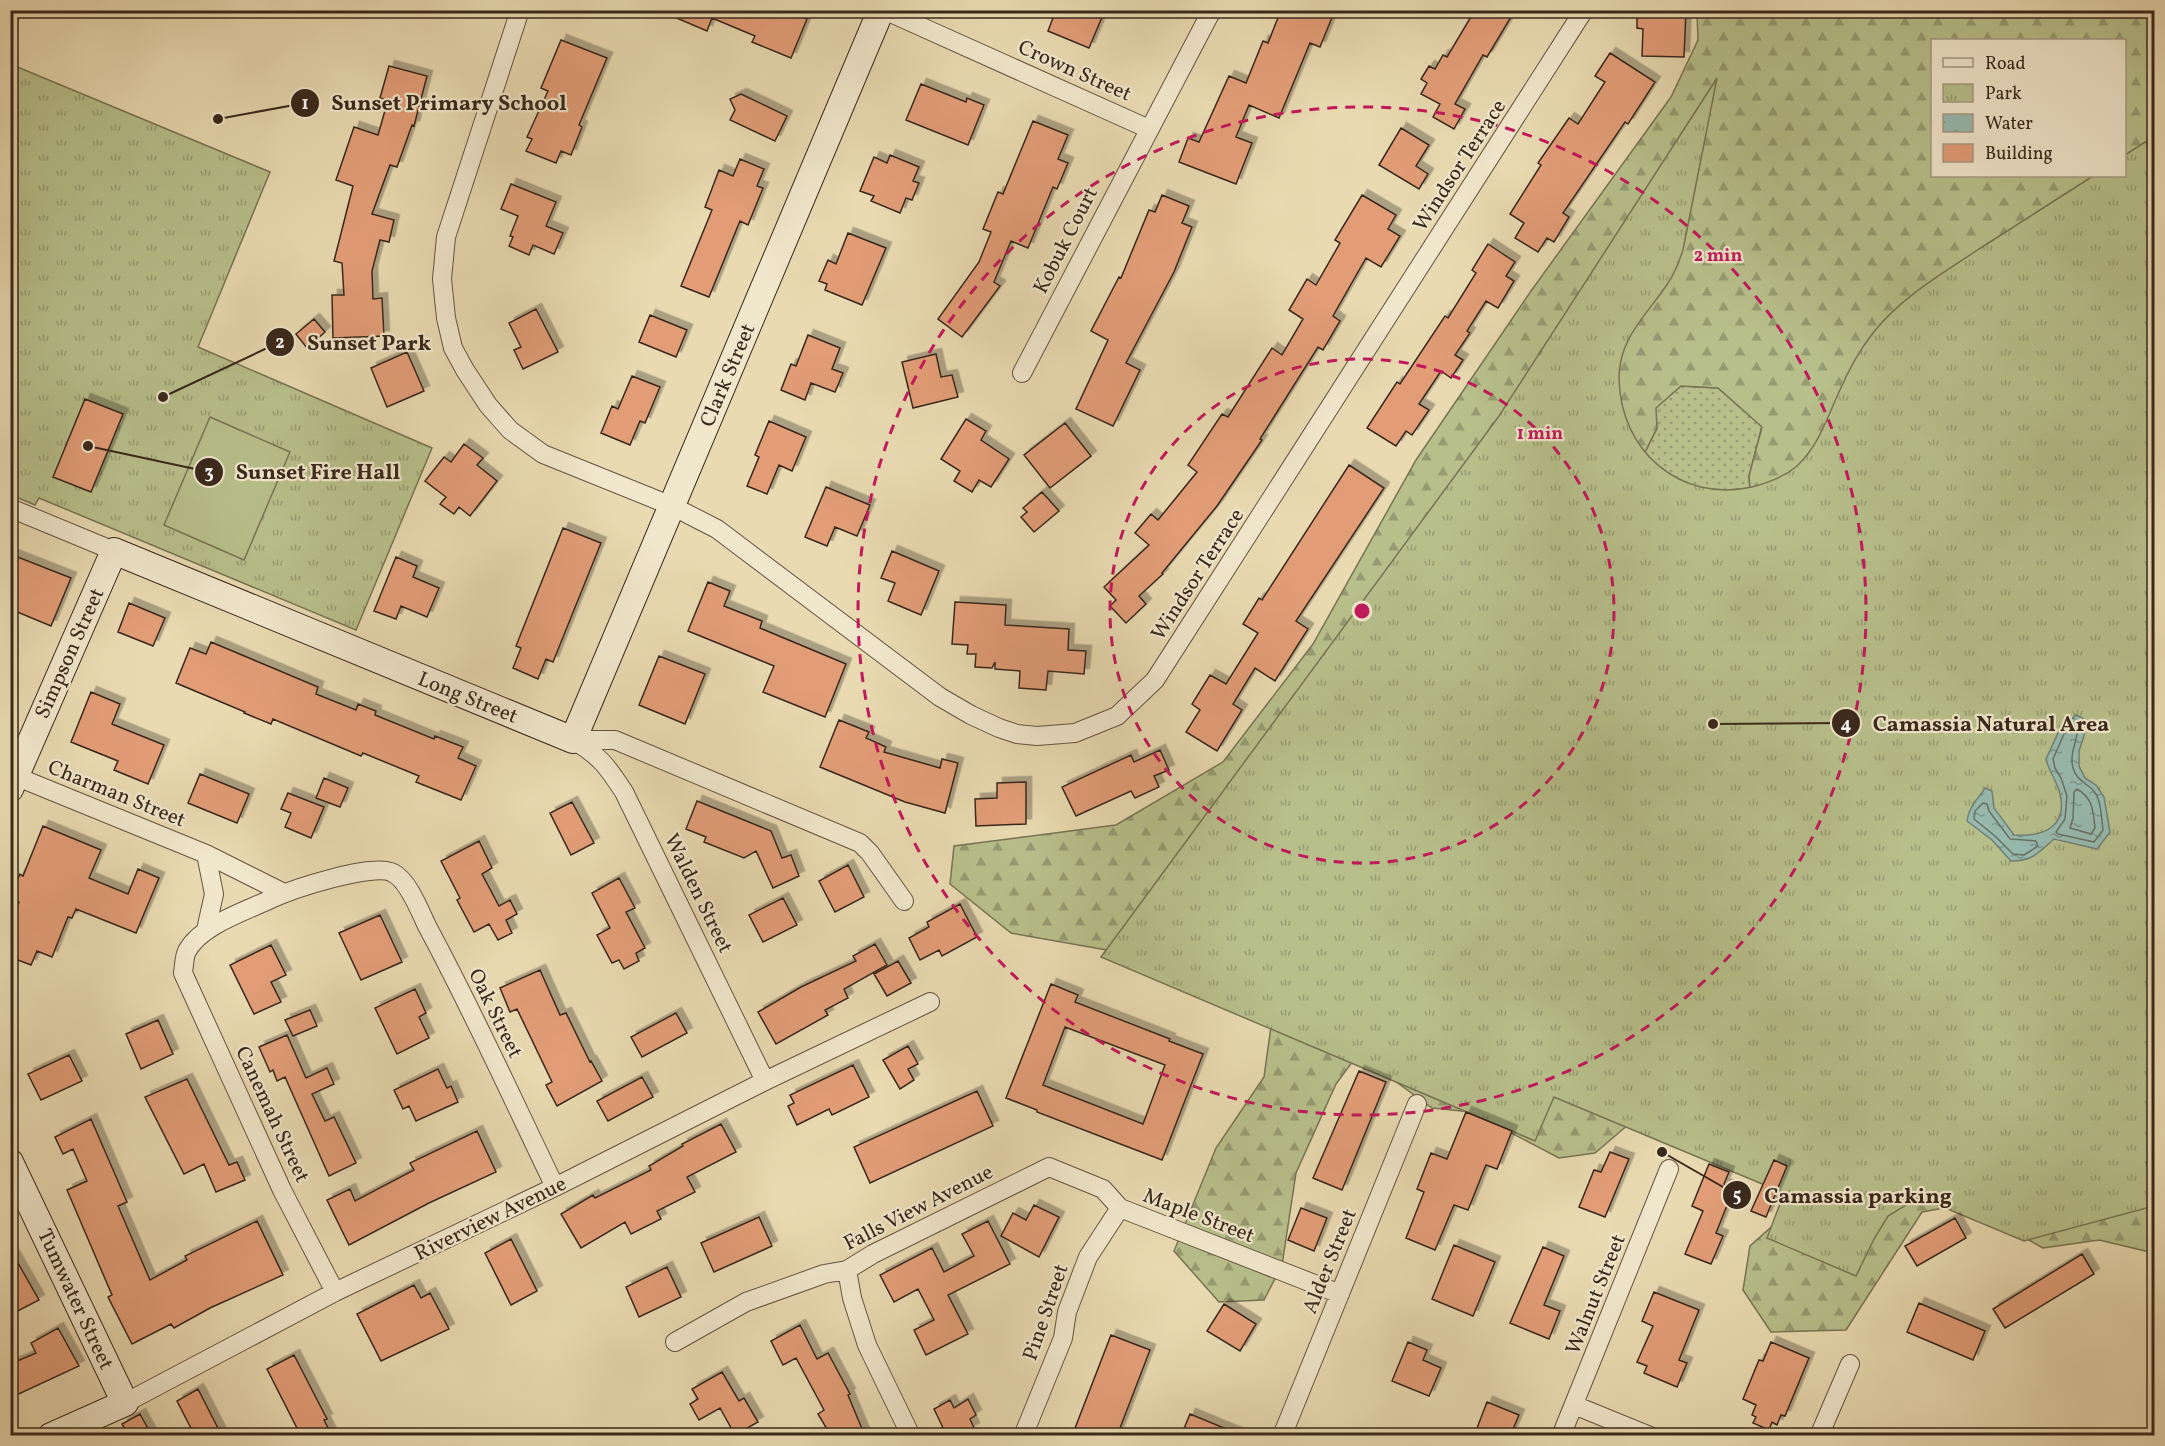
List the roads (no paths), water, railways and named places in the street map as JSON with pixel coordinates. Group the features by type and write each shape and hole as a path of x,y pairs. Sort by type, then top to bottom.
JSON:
{"street":[{"path":"10,15 13,10"},
{"name":"Windsor Terrace","path":"520,10 446,237 442,279 446,318 453,348 488,405 510,430 543,454 672,506 717,529 940,697 999,728 1017,734 1037,736 1075,733 1117,716 1155,680 1584,10"},
{"name":"Clark Street","path":"573,740 883,10"},
{"name":"Crown Street","path":"883,10 1149,129"},
{"name":"Kobuk Court","path":"1022,373 1212,10"},
{"name":"Long Street","path":"10,508 573,740 615,740 860,843 870,853 904,901"},
{"name":"Simpson Street","path":"12,780 114,551"},
{"name":"Walden Street","path":"573,740 604,763 624,792 765,1081"},
{"name":"Charman Street","path":"12,780 206,854 284,893"},
{"path":"206,854 214,894 206,930"},
{"name":"Oak Street","path":"284,893 372,869 385,870 399,877 445,958 555,1187"},
{"path":"206,930 284,893"},
{"name":"Canemah Street","path":"206,930 187,951 183,973 282,1190 334,1292"},
{"name":"Riverview Avenue","path":"51,1436 125,1403 334,1292 555,1187 765,1081 930,1002"},
{"name":"Alder Street","path":"1282,1436 1417,1104"},
{"name":"Tumwater Street","path":"10,1162 125,1403"},
{"name":"Maple Street","path":"1049,1167 1103,1189 1120,1208 1340,1294"},
{"name":"Falls View Avenue","path":"675,1342 746,1302 824,1274 847,1270 873,1254 1049,1167"},
{"name":"Walnut Street","path":"1561,1436 1669,1169"},
{"name":"Pine Street","path":"1023,1436 1063,1338 1067,1312 1088,1257 1120,1208"},
{"path":"847,1270 852,1298 867,1345 911,1436"},
{"path":"1820,1436 1850,1364"},
{"path":"1574,1405 1650,1436"}],"water":[{"path":"2076,715 2084,719 2079,766 2085,778 2096,785 2104,797 2110,832 2097,849 2054,839 2030,858 2011,861 1992,840 1967,821 1970,811 1985,788 1992,791 1994,808 2014,835 2034,834 2051,828 2060,815 2061,806 2059,789 2046,759 2059,731"}],"place":[{"name":"Sunset Primary School","path":"218,119"},
{"name":"Sunset Park","path":"163,397"},
{"name":"Sunset Fire Hall","path":"88,446"},
{"name":"Camassia Natural Area","path":"1713,724"},
{"name":"Camassia parking","path":"1662,1152"}]}
